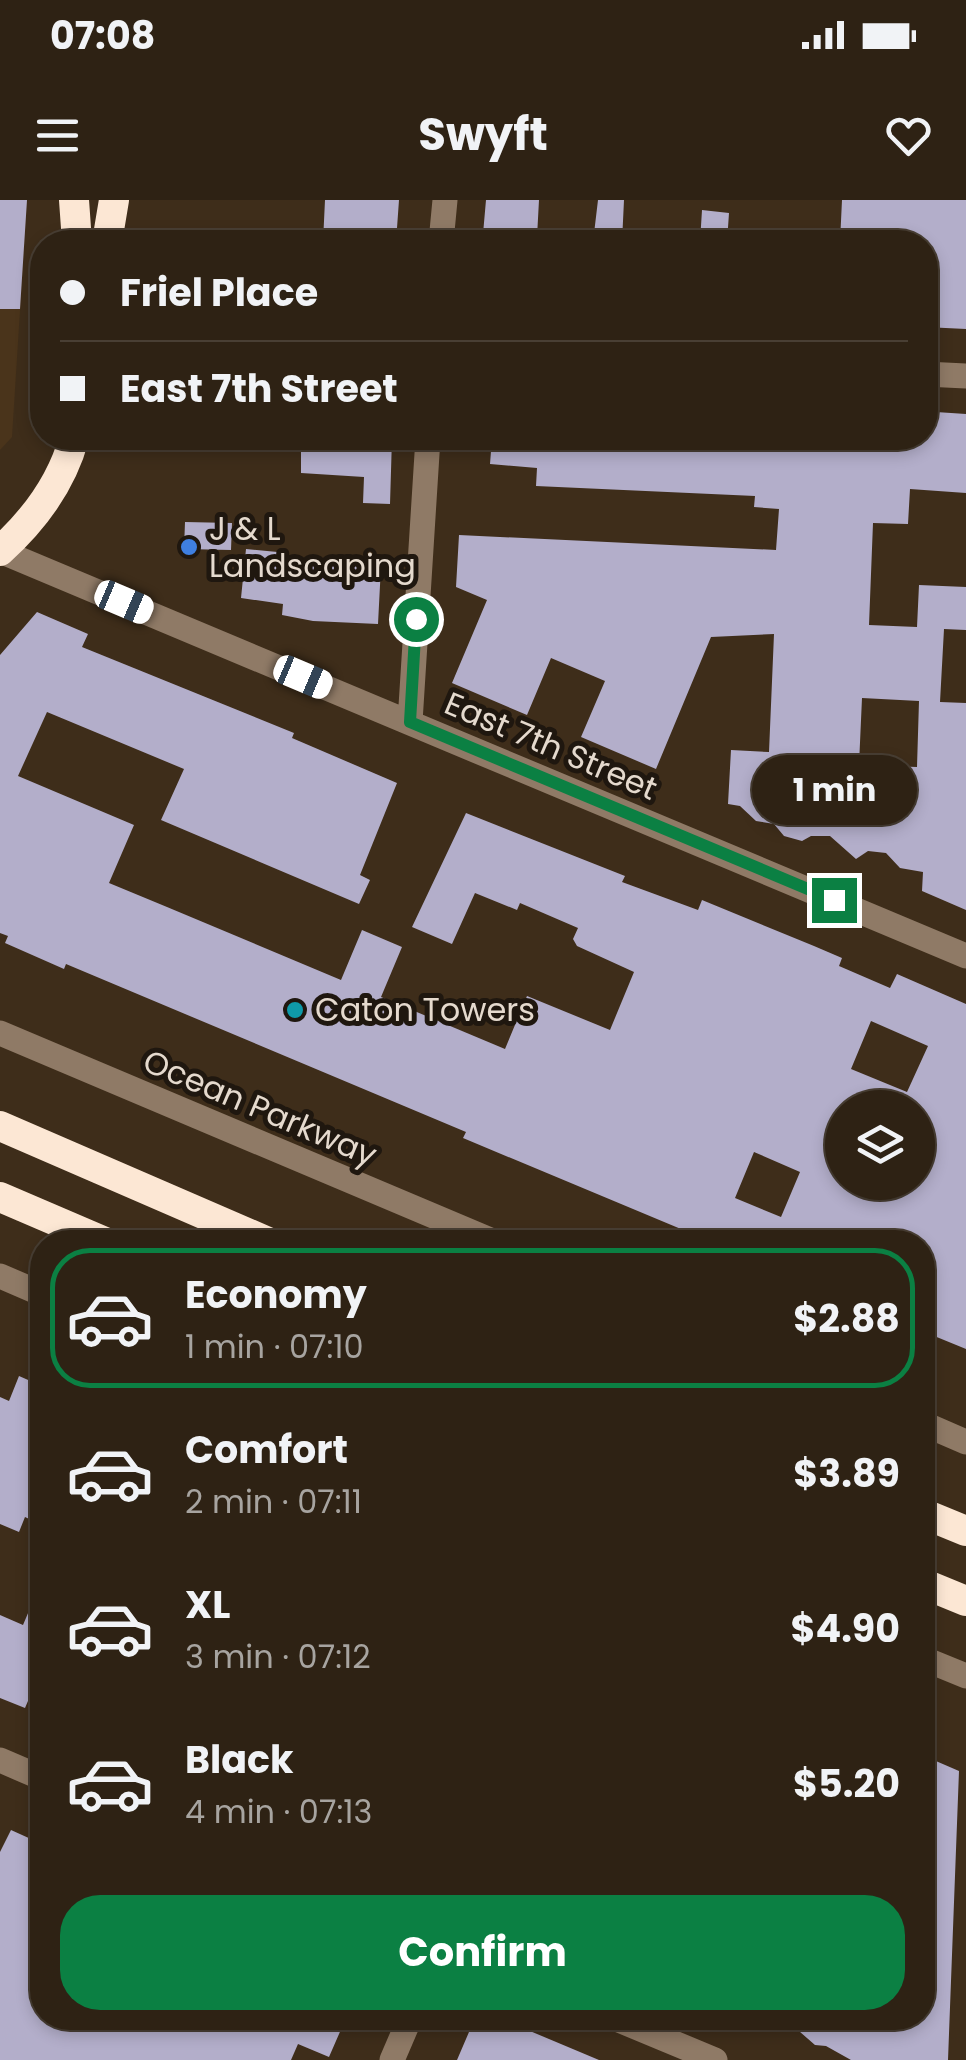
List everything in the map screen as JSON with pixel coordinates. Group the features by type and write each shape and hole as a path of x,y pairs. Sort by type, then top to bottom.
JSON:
{"highway":[{"path":"74,200 77,230"},
{"path":"108,230 114,200"},
{"path":"0,551 28,526 68,450"},
{"path":"0,1126 240,1230"},
{"path":"0,1197 77,1230"},
{"path":"935,1518 966,1531"},
{"path":"935,1588 966,1601"}],"street":[{"path":"443,230 444,200"},
{"path":"938,375 966,376"},
{"path":"410,722 427,450"},
{"name":"East 7th Street","path":"0,551 966,956"},
{"name":"Ocean Parkway","path":"0,1034 466,1230"},
{"path":"0,1276 30,1289"},
{"path":"935,1429 966,1442"},
{"path":"935,1663 966,1676"},
{"path":"0,1760 30,1773"},
{"path":"392,2060 405,2030"},
{"path":"643,2030 715,2060"}],"shaded area":[{"path":"0,200 27,200 12,437 0,450"}],"building":[{"path":"0,200 27,200 20,309 0,309"},
{"path":"325,200 399,200 397,230 324,230"},
{"path":"486,200 539,200 537,230 483,230"},
{"path":"598,200 624,200 623,230 594,230"},
{"path":"842,200 966,200 966,329 938,328 938,230 841,230"},
{"path":"702,210 729,213 728,230 701,230"},
{"path":"938,412 966,414 966,493 910,489 908,524 873,523 869,625 917,627 919,585 966,587 966,630 944,629 940,702 966,703 966,910 922,891 923,872 900,868 886,853 868,851 856,859 830,836 811,836 802,841 784,836 774,824 756,821 740,806 728,804 731,750 769,752 774,634 711,637 656,769 581,737 605,681 551,658 527,715 452,683 487,600 456,587 459,535 776,550 779,509 754,507 755,496 536,486 537,468 490,464 491,450 938,450","holes":["862,698 919,701 917,767 859,765"]},
{"path":"301,450 392,450 390,504 363,503 364,477 301,473"},
{"path":"185,522 232,523 231,550 184,549"},
{"path":"246,549 288,553 288,560 381,566 378,624 313,621 282,615 283,604 241,598"},
{"path":"37,612 88,634 82,647 294,733 292,738 397,783 360,875 370,880 359,904 161,820 184,769 47,712 18,776 134,825 109,883 341,980 362,930 402,947 381,997 505,1049 527,996 610,1030 634,972 577,946 573,939 578,928 520,903 517,910 475,893 452,944 412,927 466,813 625,876 622,882 698,910 702,900 814,946 842,958 839,966 890,988 897,974 966,1004 966,1349 935,1336 935,1230 683,1230 463,1138 466,1132 66,964 64,969 5,943 8,936 0,933 0,655","holes":["754,1152 800,1172 781,1217 735,1198"]},
{"path":"19,1376 30,1381 30,1519 25,1517 19,1532 0,1524 0,1397 9,1401"},
{"path":"30,1608 30,1696 25,1708 0,1698 0,1615 23,1625"},
{"path":"935,1761 959,1771 948,2060 851,2060 826,2046 815,2045 798,2030 935,2030"},
{"path":"11,1830 30,1839 30,2030 341,2030 329,2057 298,2044 291,2060 0,2060 0,1852"},
{"path":"470,2030 528,2030 599,2060 457,2060"}],"place":[{"name":"J & L Landscaping","path":"189,547"},
{"name":"Caton Towers","path":"295,1010"}],"route":[{"path":"416,619 410,722 834,900"}]}
